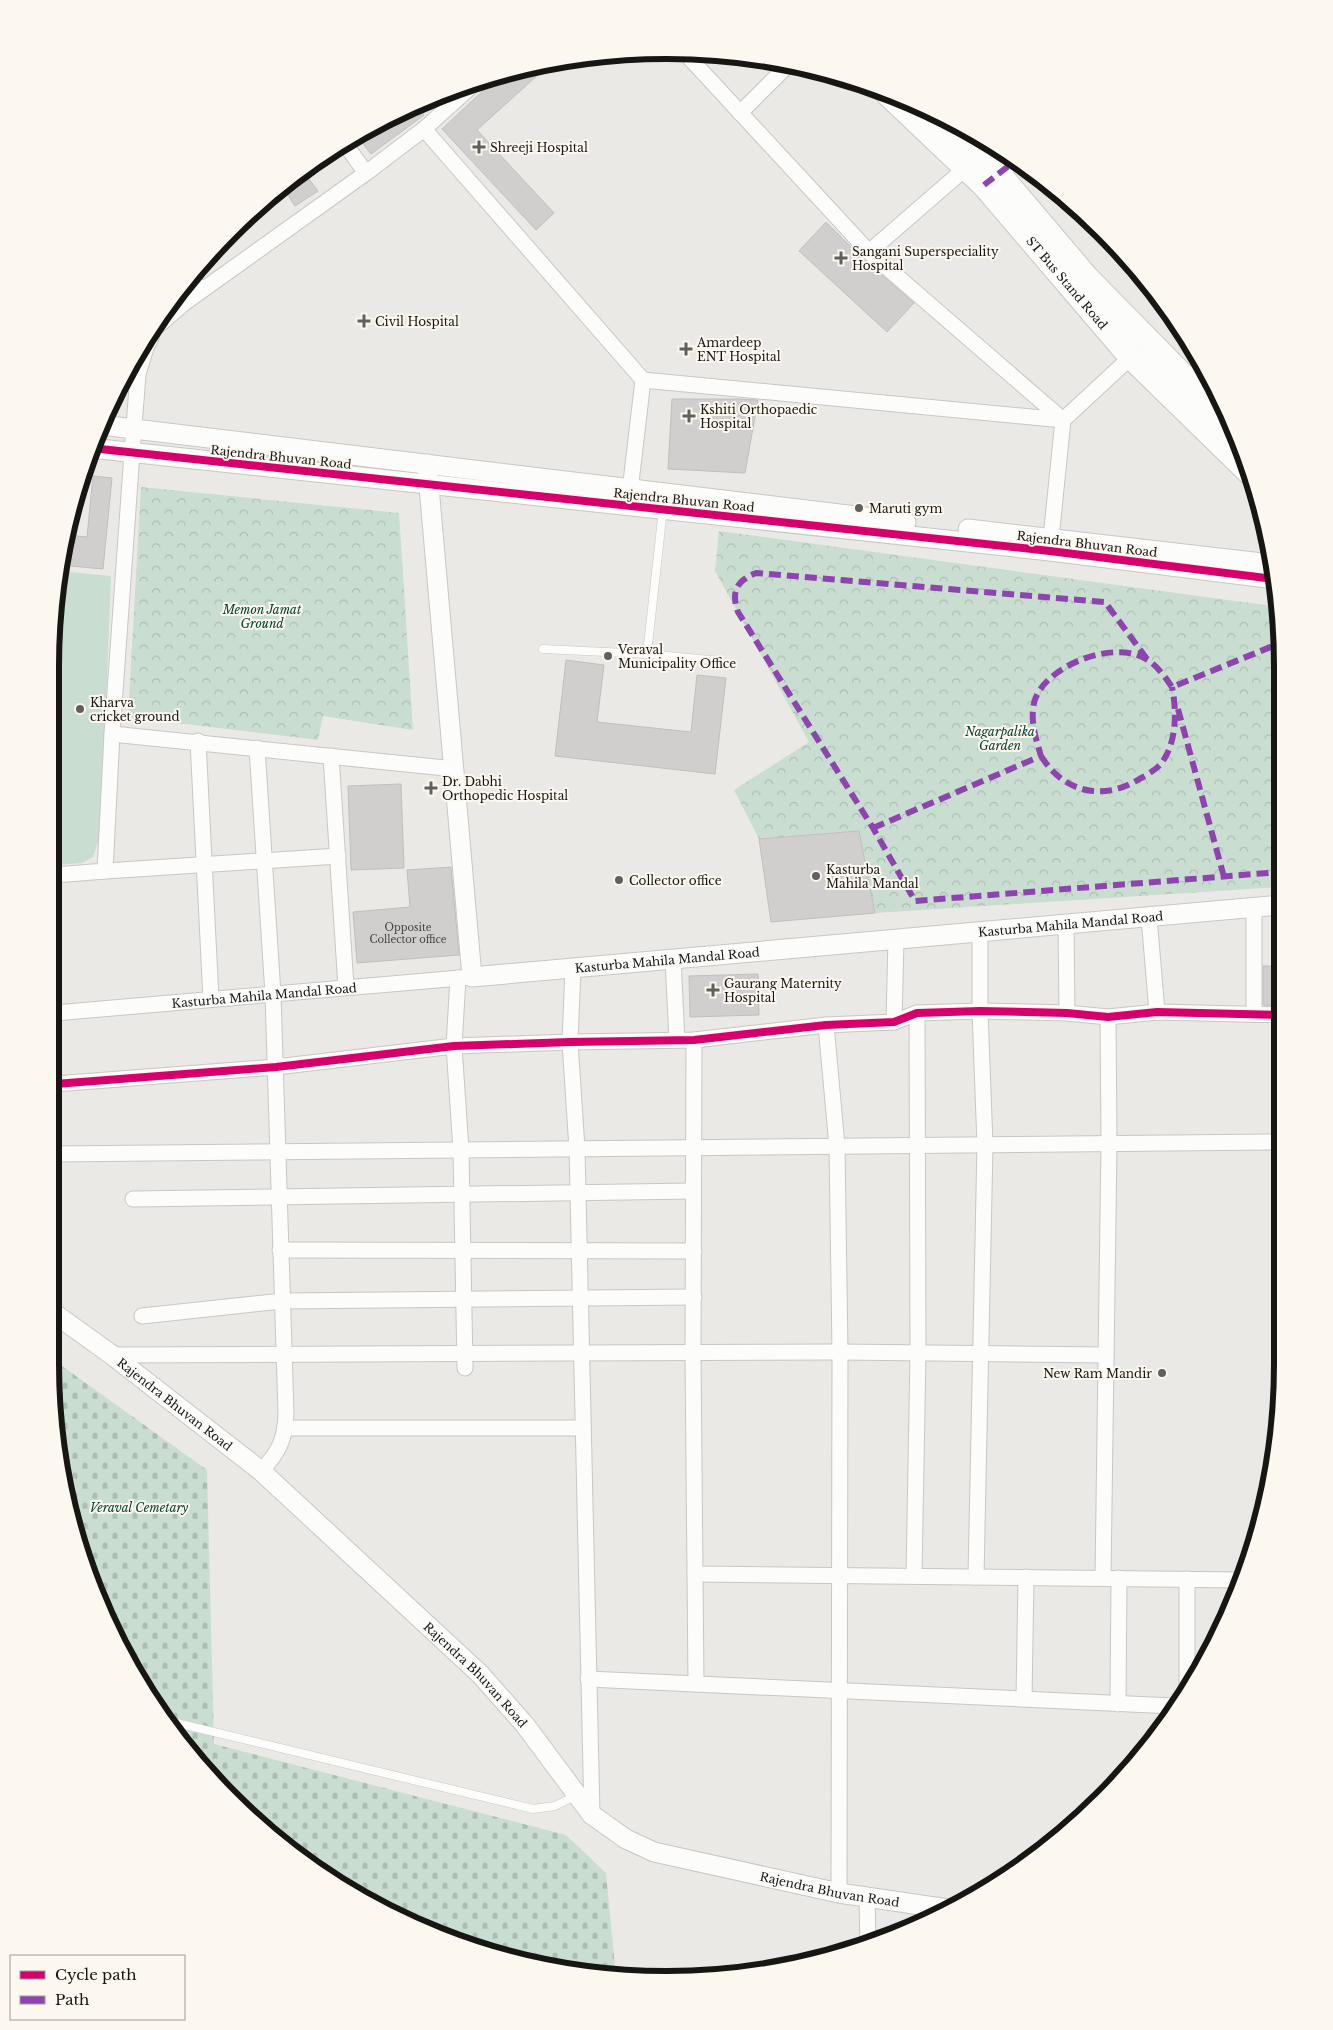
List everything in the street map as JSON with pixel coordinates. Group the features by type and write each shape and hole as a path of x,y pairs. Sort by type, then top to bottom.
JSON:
{"main road":[{"name":"ST Bus Stand Road","path":"901,106 967,167 999,173 1131,357 1239,462"},
{"name":"ST Bus Stand Road","path":"955,132 999,173 1086,277 1218,412"}],"street":[{"path":"691,60 869,252 1063,420"},
{"path":"740,113 783,70"},
{"path":"171,315 201,290 366,173 424,129 463,94"},
{"path":"424,129 643,380 1063,420"},
{"path":"349,149 366,173"},
{"path":"869,252 967,167"},
{"path":"195,283 201,290"},
{"path":"1131,357 1063,420 1050,544 1265,563"},
{"path":"106,871 112,734 132,452 138,374 143,359"},
{"path":"109,426 427,464 629,496 643,380"},
{"name":"Rajendra Bhuvan Road","path":"99,449 429,484 629,496 1050,544 1268,578"},
{"path":"427,464 455,769 465,977 454,1046 461,1150 464,1361"},
{"path":"112,734 198,741 455,769"},
{"path":"198,741 211,999"},
{"path":"258,748 274,994 285,1428 283,1440 277,1451 261,1471"},
{"path":"331,756 346,988"},
{"path":"59,875 338,856"},
{"name":"Kasturba Mahila Mandal Road","path":"59,1013 1274,906"},
{"path":"1254,908 1254,1014"},
{"path":"1149,917 1157,1012"},
{"path":"1066,924 1067,1013"},
{"path":"976,1576 985,1145 980,1011 980,932"},
{"path":"894,1022 896,939"},
{"path":"673,959 677,1040"},
{"path":"573,968 570,1042 577,1149 592,1815"},
{"path":"59,1084 276,1067 454,1046 694,1040 826,1025 894,1022 917,1014 980,1011 1067,1013 1108,1017 1157,1012 1274,1015"},
{"path":"914,1576 918,1354 917,1014"},
{"path":"1103,1578 1109,1144 1108,1017"},
{"path":"826,1025 837,1146 840,1352 839,1893"},
{"path":"694,1040 693,1354 696,1684"},
{"path":"59,1154 1274,1142"},
{"path":"133,1199 693,1191"},
{"path":"280,1250 694,1251"},
{"path":"142,1316 282,1302 694,1297"},
{"name":"Rajendra Bhuvan Road","path":"59,1317 112,1355 261,1471 480,1674 525,1726 592,1815 626,1839 654,1852 839,1893 936,1908"},
{"path":"112,1355 283,1355 464,1361 581,1354 840,1352 1106,1355"},
{"path":"285,1428 583,1428"},
{"path":"696,1574 1234,1580"},
{"path":"1024,1699 1026,1577"},
{"path":"1118,1704 1120,1578"},
{"path":"1186,1678 1187,1579"},
{"path":"588,1679 1168,1706"},
{"path":"867,1898 868,1937"}],"lane":[{"path":"647,654 665,500"},
{"path":"544,649 647,654 720,661"},
{"path":"177,1723 533,1809 555,1806 577,1795"}],"green space":[{"name":"Memon Jamat Ground","path":"141,487 399,513 413,730 323,716 318,740 128,717"},
{"name":"Nagarpalika Garden","path":"719,531 1271,606 1274,666 1274,887 875,913 859,831 759,839 734,790 809,742 715,571"},
{"name":"Kharva cricket ground","path":"66,572 111,576 101,833 93,857 82,863 59,865 59,666 60,627"},
{"name":"Veraval Cemetary","path":"59,1364 207,1470 214,1744 566,1835 606,1873 615,1969 548,1960 509,1951 434,1925 398,1909 329,1869 266,1820 237,1793 184,1733 161,1701 121,1632 91,1559 79,1521 64,1443"}],"building":[{"path":"542,71 477,130 554,213 536,230 442,129 489,85"},
{"path":"421,111 424,115 371,154 361,141"},
{"path":"307,177 318,191 295,206 286,193"},
{"path":"826,222 863,259 914,303 887,332 799,251"},
{"path":"672,399 758,400 745,473 668,469"},
{"path":"93,476 112,478 103,569 67,566 73,536 87,537"},
{"path":"566,660 604,665 597,722 691,732 697,675 726,678 715,774 555,756"},
{"path":"401,784 404,868 351,870 348,786"},
{"name":"Kasturba Mahila Mandal","path":"859,831 875,913 771,922 759,839"},
{"path":"451,867 459,955 357,963 353,912 410,907 407,870"},
{"path":"1263,966 1274,966 1274,1006 1263,1005"},
{"path":"758,974 759,1015 690,1017 689,976"}],"marked path":[{"path":"984,185 1010,165"},
{"path":"1147,659 1105,602 756,573 744,580 735,593 738,612 873,828 915,901 1274,872"},
{"path":"873,828 1041,756 1033,723 1034,703 1040,690 1051,678 1081,660 1099,654 1116,652 1132,654 1154,664 1172,687 1273,646"},
{"path":"1041,756 1050,769 1061,778 1073,786 1086,790 1113,790 1146,775 1160,765 1166,757 1173,738 1175,707 1172,687"},
{"path":"1178,709 1224,877"}],"cycle path":[{"path":"99,449 1050,551 1268,578"},
{"path":"59,1084 276,1067 454,1046 694,1040 826,1025 894,1022 917,1013 980,1011 1067,1013 1108,1017 1157,1012 1274,1015"}],"place":[{"name":"Shreeji Hospital","path":"479,147"},
{"name":"Sangani Superspeciality Hospital","path":"841,258"},
{"name":"Civil Hospital","path":"364,321"},
{"name":"Amardeep ENT Hospital","path":"686,349"},
{"name":"Kshiti Orthopaedic Hospital","path":"689,416"},
{"name":"Maruti gym","path":"859,508"},
{"name":"Veraval Municipality Office","path":"608,656"},
{"name":"Kharva cricket ground","path":"80,709"},
{"name":"Dr. Dabhi Orthopedic Hospital","path":"431,788"},
{"name":"Kasturba Mahila Mandal","path":"816,876"},
{"name":"Collector office","path":"619,880"},
{"name":"Gaurang Maternity Hospital","path":"713,990"},
{"name":"New Ram Mandir","path":"1162,1373"}]}
